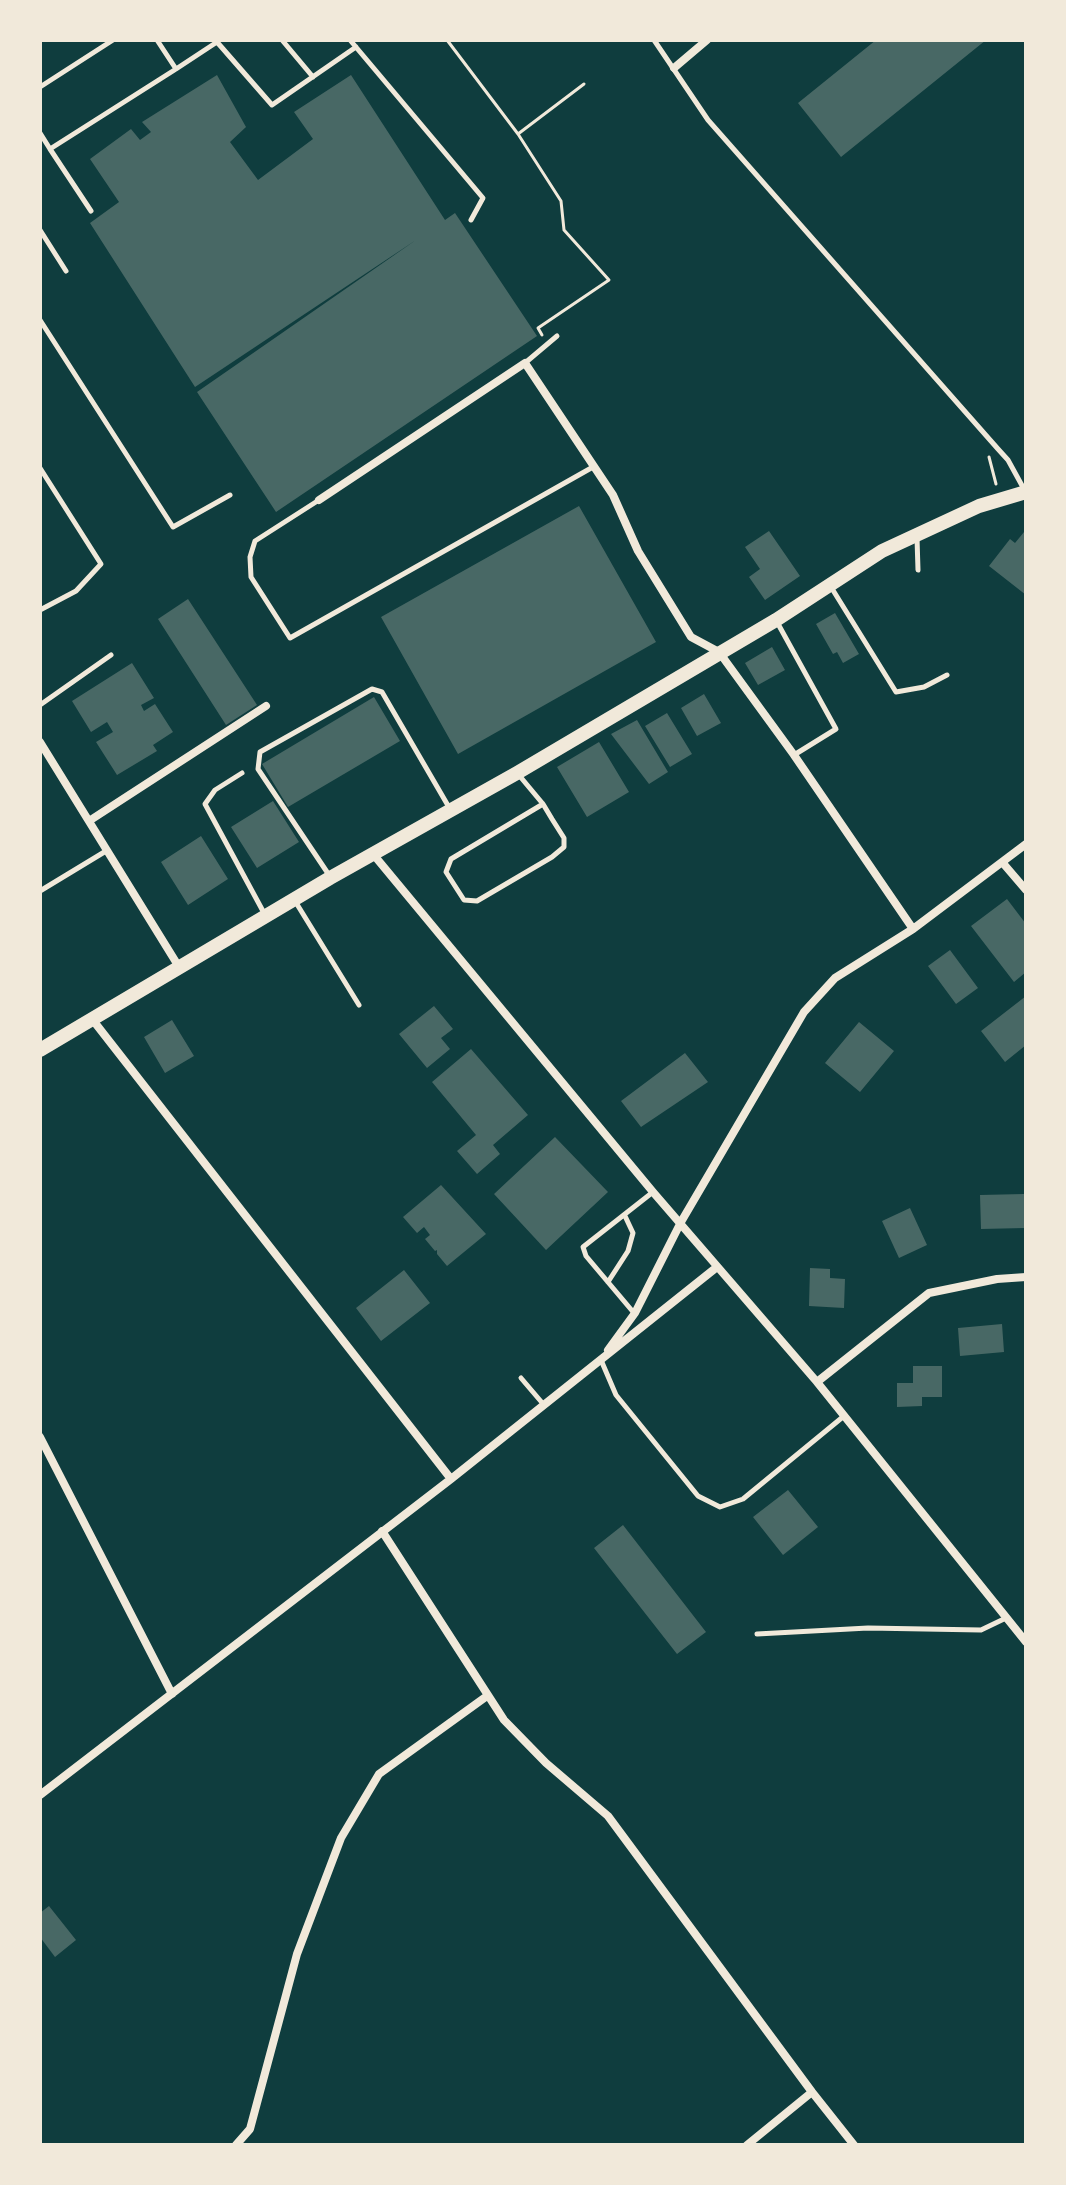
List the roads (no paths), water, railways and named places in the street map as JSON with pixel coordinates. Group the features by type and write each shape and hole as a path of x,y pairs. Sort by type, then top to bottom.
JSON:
{"main road":[{"path":"40,1050 776,620 882,551 916,533 1026,492"}],"street":[{"path":"674,68 707,40"},
{"path":"319,500 525,363 613,495 638,551 691,637 719,652 913,929"},
{"path":"89,821 266,706"},
{"path":"40,742 179,967"},
{"path":"601,1360 635,1313 681,1222 804,1012 835,978 913,929 1026,844"},
{"path":"373,854 653,1192 817,1382 1026,1642"},
{"path":"1002,862 1026,890"},
{"path":"92,1019 451,1479"},
{"path":"40,1795 451,1479 717,1267"},
{"path":"817,1382 929,1293 997,1279 1026,1277"},
{"path":"40,1437 172,1694"},
{"path":"382,1531 504,1720 546,1763 608,1816 854,2145"},
{"path":"236,2145 250,2129 297,1954 341,1838 379,1774 487,1696"},
{"path":"747,2145 812,2092"}],"lane":[{"path":"40,87 113,40"},
{"path":"157,40 176,69"},
{"path":"282,40 313,77"},
{"path":"350,40 483,198 471,220"},
{"path":"654,40 708,120 1008,460 1026,492"},
{"path":"50,149 217,41 272,105 356,47"},
{"path":"40,133 91,211"},
{"path":"40,230 66,271"},
{"path":"40,320 173,527 230,495"},
{"path":"525,363 557,336"},
{"path":"319,500 255,541 250,557 251,577 290,638 594,467"},
{"path":"40,468 101,564 76,591 40,610"},
{"path":"916,533 918,570"},
{"path":"830,586 896,692 924,687 947,675"},
{"path":"776,620 836,729 794,755"},
{"path":"40,705 111,655"},
{"path":"330,878 258,769 260,752 372,689 382,692 450,810"},
{"path":"242,773 215,790 205,804 267,917"},
{"path":"517,773 543,804 564,838 564,847 477,901 464,900 446,872 451,859 543,804"},
{"path":"40,891 106,851"},
{"path":"295,900 359,1005"},
{"path":"635,1313 586,1256 583,1247 653,1192"},
{"path":"608,1282 628,1251 633,1233 625,1216"},
{"path":"601,1360 616,1395 698,1496 720,1507 743,1499 844,1416"},
{"path":"521,1378 544,1405"},
{"path":"757,1634 868,1628 981,1630 1006,1618"}]}
